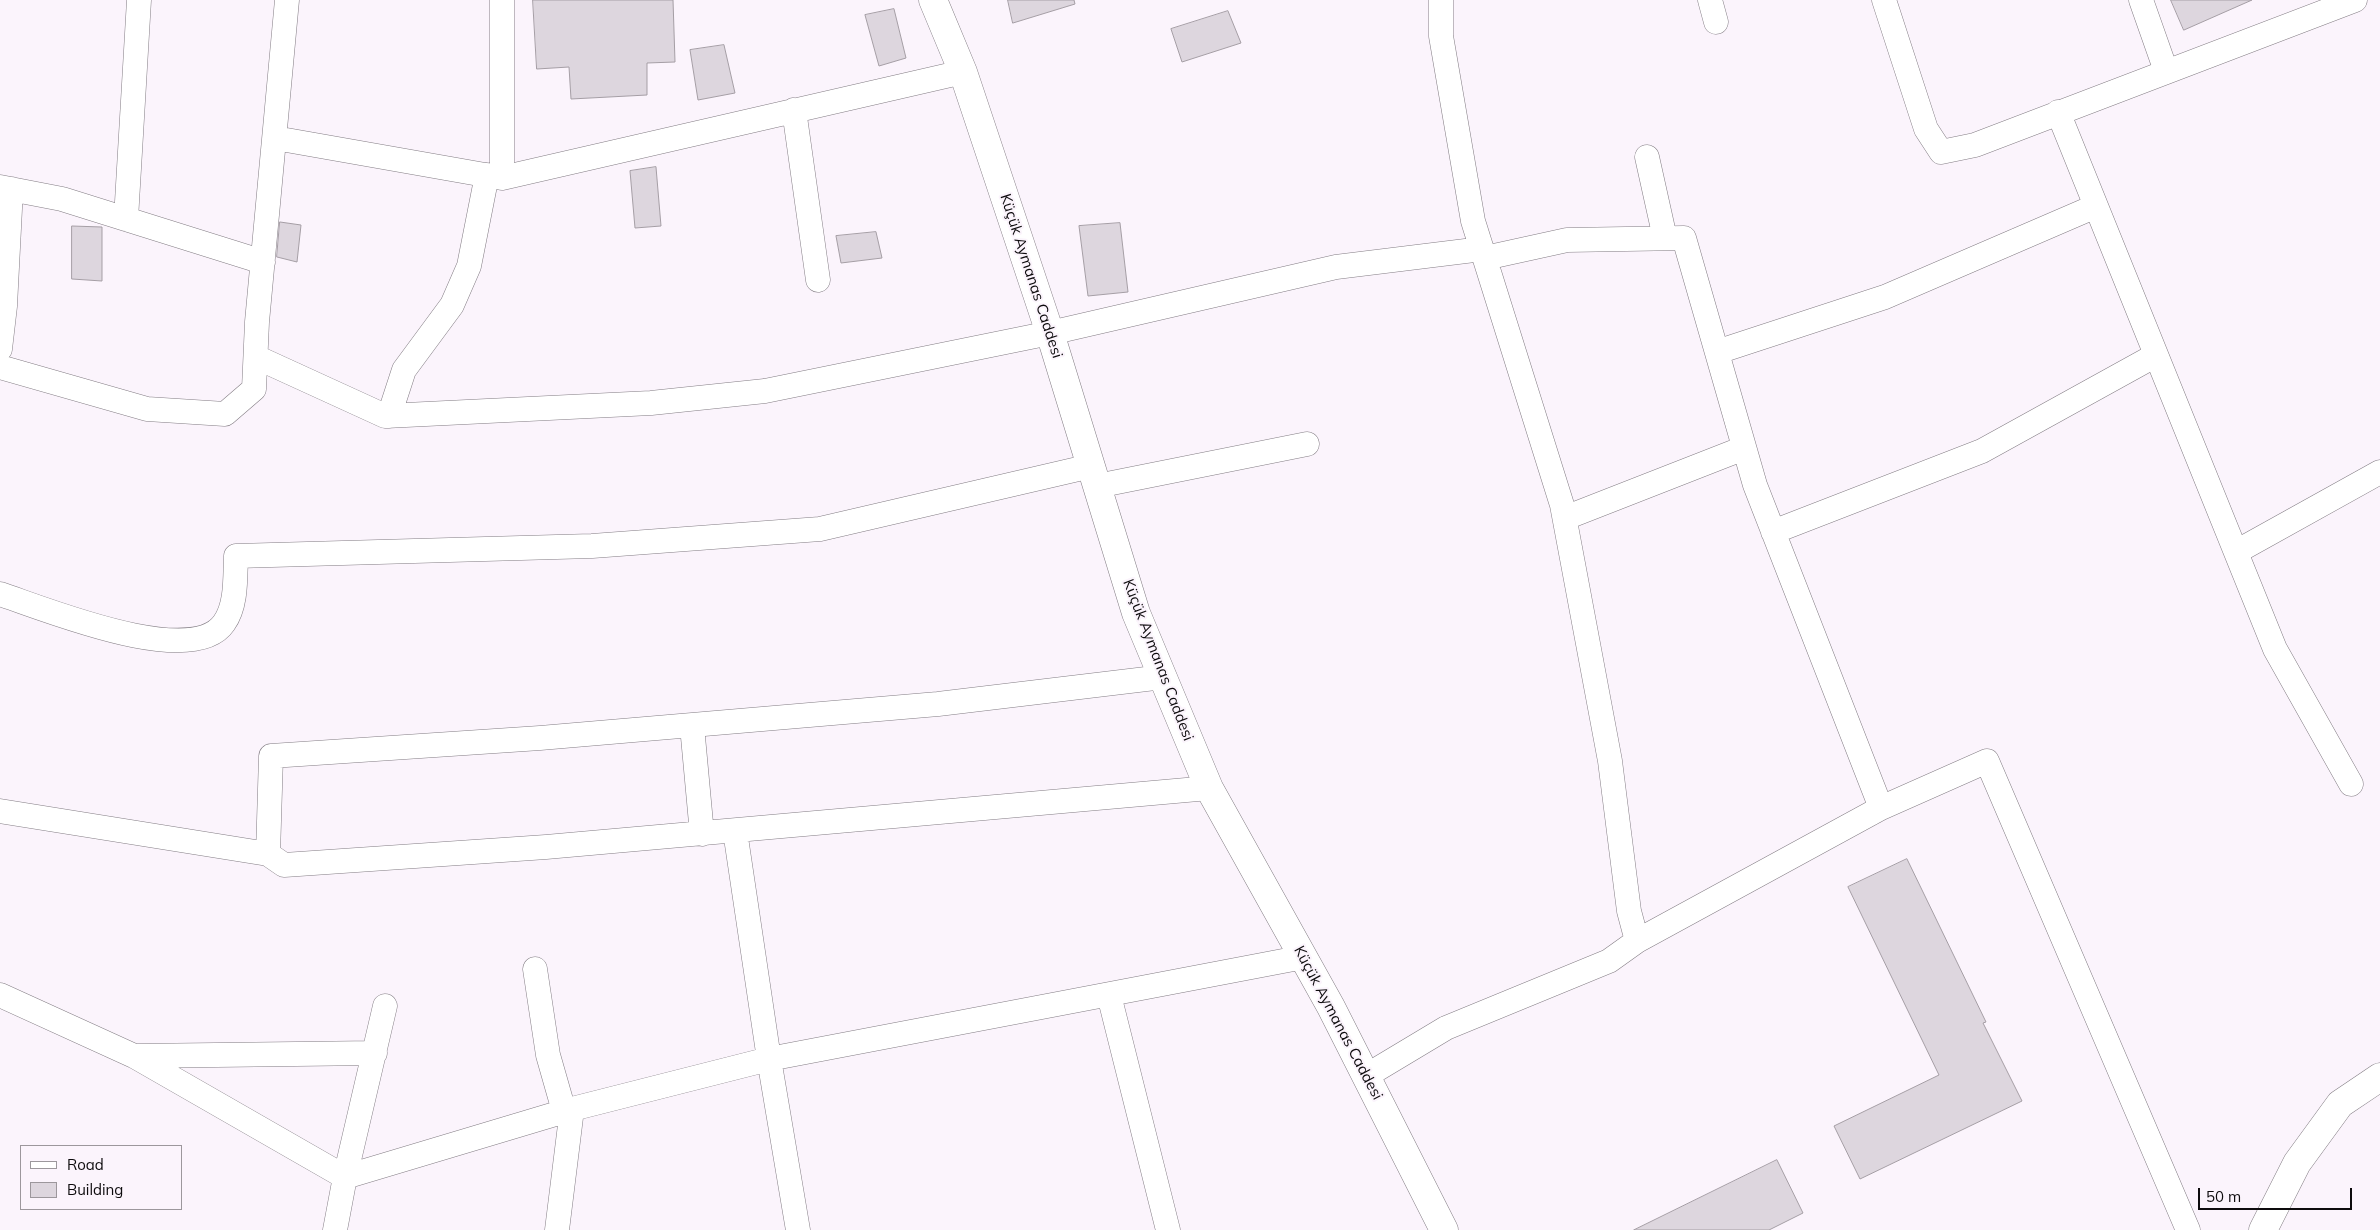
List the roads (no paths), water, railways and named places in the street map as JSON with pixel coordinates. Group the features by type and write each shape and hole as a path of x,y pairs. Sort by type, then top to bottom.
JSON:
{"street":[{"path":"126,218 139,0"},
{"path":"0,367 147,409 225,414 254,388 263,262 287,0"},
{"path":"388,416 404,370 452,305 469,266 495,176 502,0"},
{"name":"Küçük Aymanas Caddesi","path":"933,0 963,72 1050,333 1136,613 1209,788 1304,957 1444,1230"},
{"path":"1442,0 1441,36 1473,221 1565,518 1610,761 1629,910 1637,941"},
{"path":"1884,0 1926,129 1941,152 1975,145 2355,0"},
{"path":"2141,0 2166,71"},
{"path":"275,138 495,176 963,72"},
{"path":"794,110 818,280"},
{"path":"2058,112 2275,649 2351,784"},
{"path":"1647,157 1665,238"},
{"path":"0,349 5,306 6,188 62,199 263,262"},
{"path":"1717,352 1886,297 2096,206"},
{"path":"256,356 388,416 651,402 765,391 1050,333 1336,266 1483,253 1567,240 1684,238 1755,485 1881,808"},
{"path":"1773,532 1982,450 2156,355"},
{"path":"0,594 128,636 185,642 213,632 224,623 234,594 236,556 592,546 820,529 1094,476 1307,444"},
{"path":"1565,518 1744,448"},
{"path":"2236,552 2380,472"},
{"path":"268,854 271,756 692,726 938,704 1163,677"},
{"path":"692,726 702,834"},
{"path":"1366,1076 1446,1028 1609,961 1637,941 1881,808 1987,761 2188,1230"},
{"path":"0,811 268,854 284,865 546,847 1209,788"},
{"path":"736,831 769,1059 798,1230"},
{"path":"0,995 134,1056 345,1177 568,1110 769,1059 1304,957"},
{"path":"535,970 548,1055 568,1110 557,1230"},
{"path":"1109,995 1168,1230"},
{"path":"335,1230 345,1177 385,1006"},
{"path":"134,1056 374,1053"},
{"path":"2263,1230 2297,1163 2340,1104 2380,1076"}]}
